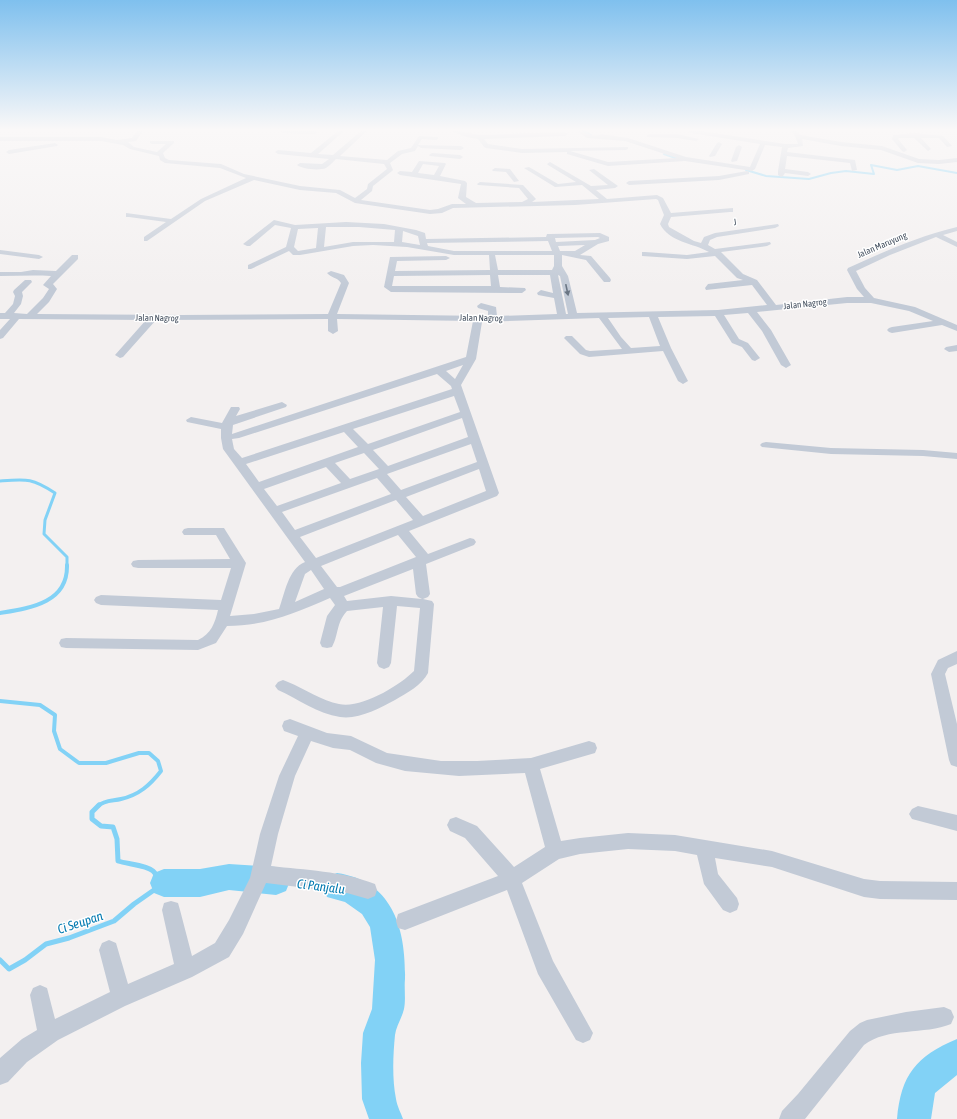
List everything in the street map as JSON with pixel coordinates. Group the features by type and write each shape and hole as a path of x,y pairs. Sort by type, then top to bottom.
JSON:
{"street":[{"path":"147,239 203,200 240,183"},
{"path":"279,183 298,187 338,191 355,201 430,212 439,212 450,206 574,203 657,197 661,199 668,215 664,224 670,232 715,252 740,276 754,282 774,308"},
{"path":"355,201 370,190 370,185 372,183"},
{"path":"463,183 462,198 474,205"},
{"path":"552,183 557,186 581,183"},
{"path":"583,183 606,201"},
{"path":"590,188 615,186 611,183"},
{"path":"480,184 520,186 532,199 530,202 524,204"},
{"path":"570,196 574,203"},
{"path":"668,215 730,210"},
{"path":"129,215 172,221"},
{"path":"247,244 282,215"},
{"path":"155,216 196,216"},
{"path":"274,222 295,227 322,226 347,235 373,234 399,228 419,233 422,236 423,244"},
{"path":"320,250 322,226"},
{"name":"J","path":"704,246 707,239 715,235 774,226"},
{"path":"290,248 295,227"},
{"path":"398,244 399,228"},
{"name":"Jalan Maruyung","path":"871,300 861,289 851,270 887,253 936,234 957,229"},
{"path":"290,248 297,253 320,250 347,235 373,234 398,244 553,242 595,242 606,239 600,235 551,236 553,242 557,255 558,296 562,316"},
{"path":"936,234 957,245"},
{"path":"522,290 391,289 388,287 392,259 395,258 557,255 577,253 595,242"},
{"path":"423,244 454,253 586,257 607,280"},
{"path":"646,254 688,257 767,244"},
{"path":"251,267 290,248"},
{"path":"0,252 39,257"},
{"path":"30,316 46,300 53,289 47,285 75,257"},
{"path":"492,257 496,290"},
{"path":"390,274 494,274 558,270 564,276 573,316"},
{"path":"0,274 21,274 33,272 58,274"},
{"path":"331,273 341,277 345,283 332,316 333,331"},
{"path":"702,282 717,281 740,276"},
{"path":"0,336 8,316 17,304 19,296 17,292 28,282"},
{"path":"709,288 711,286 754,282"},
{"path":"541,293 558,296"},
{"name":"Jalan Nagrog","path":"8,316 153,318 332,316 492,319 718,313 842,301 871,300 912,309 957,328"},
{"path":"481,306 493,309 492,319"},
{"path":"751,310 766,330 786,365"},
{"path":"718,313 735,341 745,345 755,358"},
{"path":"652,314 666,348 684,381"},
{"path":"602,316 618,339 629,351"},
{"path":"120,355 153,318"},
{"path":"239,463 346,428 457,388 471,360 478,319"},
{"path":"892,330 945,322"},
{"path":"570,338 583,352 589,354 666,348"},
{"path":"191,420 229,429 471,360"},
{"path":"285,612 299,572 305,567 493,493 457,388 439,370"},
{"path":"229,429 282,405"},
{"path":"235,409 229,429 227,444 239,463 343,606"},
{"path":"257,488 466,413"},
{"path":"346,428 365,449 399,495 422,522"},
{"path":"274,511 474,439"},
{"path":"766,445 831,450 923,453 957,456"},
{"path":"328,462 348,484"},
{"path":"292,536 483,463"},
{"path":"401,530 422,560 423,594"},
{"path":"66,642 198,645 206,643 216,635 222,621 239,563 220,531 188,532"},
{"path":"222,621 260,620 285,612 333,592 341,592 470,542"},
{"path":"138,564 239,563"},
{"path":"101,600 226,605"},
{"path":"384,662 391,601"},
{"path":"284,686 341,712 349,712 381,700 417,678 421,673 427,604 391,601 343,606 334,616 327,643"},
{"path":"957,657 943,664 939,670 938,678 957,760"},
{"path":"290,726 333,741 354,744 386,760 409,764 455,768 486,768 531,765 589,748"},
{"path":"0,1074 14,1058 48,1033 121,996 185,970 212,957 222,950 260,877 269,834 287,776 307,733"},
{"path":"531,765 555,851"},
{"path":"918,814 957,824"},
{"path":"456,825 471,832 512,879 545,967 583,1033"},
{"path":"405,921 512,879 555,851 580,846 628,841 675,843 772,859 864,888 880,890 957,891"},
{"path":"704,847 710,878 730,904"},
{"path":"260,877 347,884 368,890"},
{"path":"170,910 185,970"},
{"path":"108,950 121,996"},
{"path":"40,995 48,1033"},
{"path":"790,1119 806,1102 857,1038 867,1030 906,1022 944,1018"}],"waterway":[{"path":"0,481 23,480 35,482 55,493 45,520 44,534 67,557 67,565"},
{"path":"0,613 35,606 54,596 61,588 66,578 67,565"},
{"name":"Ci Seupan","path":"0,701 40,705 55,715 54,731 60,749 79,763 106,763 139,753 149,753 158,761 161,771 144,789 133,795 100,804 92,812 92,819 101,826 113,827 117,839 118,861 150,869 164,883 134,904 114,921 69,938 46,944 25,960 9,969 0,960"},
{"name":"Ci Panjalu","path":"164,883 200,883 229,877 276,881"},
{"name":"Ci Panjalu","path":"337,887 351,889 372,904 384,922 390,960 388,1009 379,1033 377,1063 379,1099 386,1119"},
{"name":"Ci Panjalu","path":"914,1119 917,1097 923,1081 957,1055"}]}
